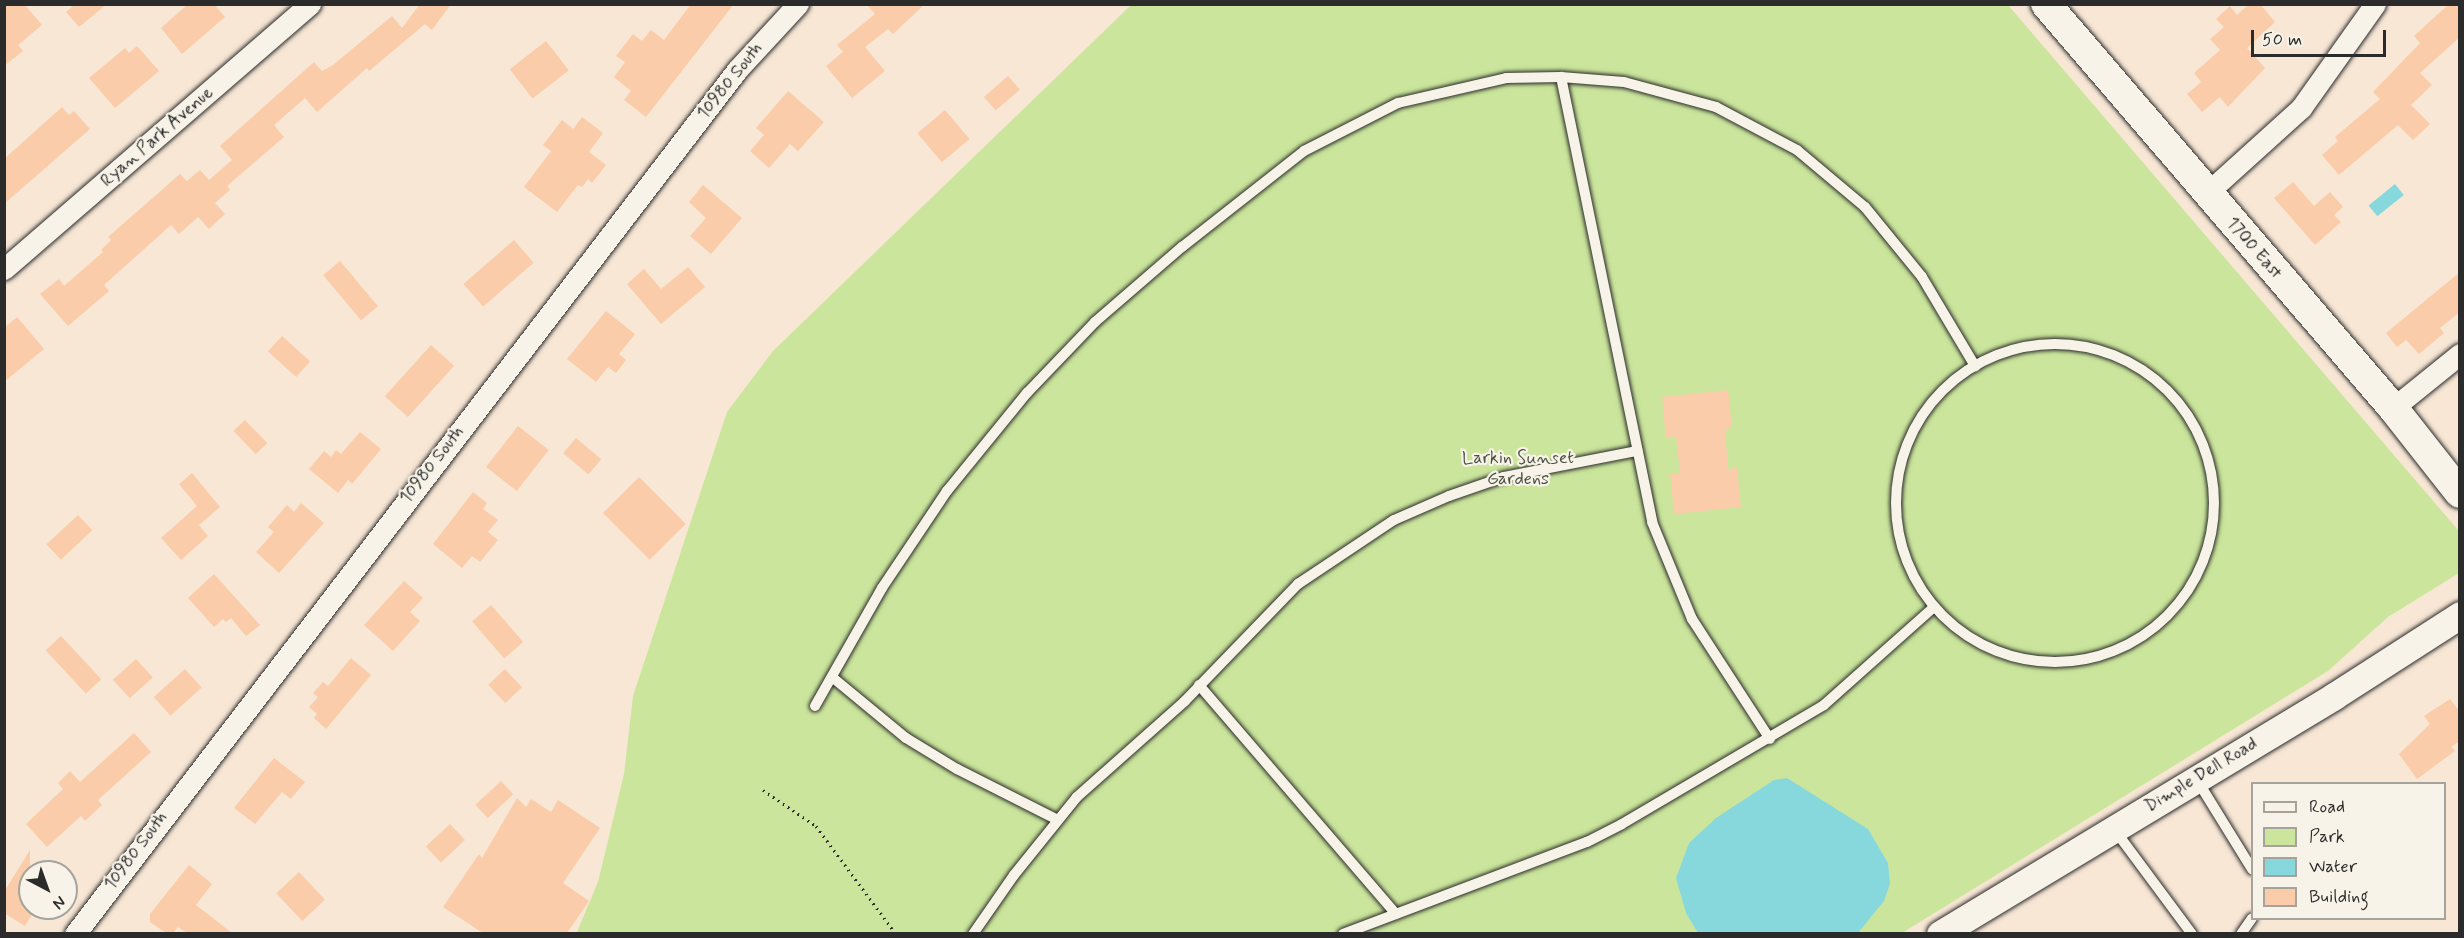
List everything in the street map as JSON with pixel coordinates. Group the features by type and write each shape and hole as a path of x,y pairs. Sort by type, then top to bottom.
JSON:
{"main road":[{"name":"1700 East","path":"2046,4 2393,408 2460,493"}],"street":[{"name":"Ryan Park Avenue","path":"4,269 310,4"},
{"name":"10980 South","path":"75,933 737,69 798,4"},
{"path":"2207,193 2301,108 2375,4"},
{"path":"2393,408 2460,354"},
{"name":"Dimple Dell Road","path":"1940,933 2114,829 2460,615"}],"lane":[{"path":"815,706 882,588 947,491 1027,393 1095,322 1182,247 1304,151 1365,116 1431,93 1506,78 1561,77 1624,82 1684,96 1716,107 1797,150 1865,207 1922,277 1975,366"},
{"path":"1561,77 1652,522 1670,571 1710,651 1770,739"},
{"path":"2066,344 2103,352 2136,367 2178,403 2199,436 2211,467 2214,517 2196,579 2177,605 2150,632 2111,652 2073,663 2007,655 1963,632 1934,607 1903,547 1896,507 1898,480 1906,448 1920,419 1945,389 1975,366 2011,350 2066,344"},
{"path":"974,933 1077,797 1199,685 1298,584 1394,520 1504,477 1636,451"},
{"path":"1342,933 1587,842 1770,739 1824,705 1934,607"},
{"path":"832,677 906,738 957,769 1058,820"},
{"path":"1199,685 1396,914"},
{"path":"2196,778 2251,866"},
{"path":"2114,829 2192,933"},
{"path":"2241,933 2251,920"}],"path":[{"path":"763,790 816,826 896,933"}],"green space":[{"name":"Larkin Sunset Gardens","path":"1131,5 2008,5 2459,531 2459,573 2388,617 2328,671 1902,933 576,934 598,882 624,774 633,696 727,412 773,351"}],"water":[{"path":"2395,184 2404,195 2377,216 2369,205"},
{"path":"1787,778 1868,829 1888,863 1890,884 1884,901 1858,933 1698,933 1686,913 1676,878 1689,843 1716,818 1774,780"}],"building":[{"path":"4,4 24,4 42,25 18,45 23,51 4,66"},
{"path":"75,4 107,4 79,27 66,12"},
{"path":"188,4 214,4 225,17 182,54 161,28"},
{"path":"420,4 451,4 432,30 425,24 369,71 367,68 317,112 305,98 274,125 284,137 227,186 230,190 215,203 225,214 209,229 198,217 179,234 171,225 104,285 109,291 68,326 40,294 59,279 64,286 103,252 101,250 111,240 108,237 180,174 187,181 200,170 209,180 232,160 220,146 314,62 322,71 333,65 392,16 402,28"},
{"path":"691,4 734,4 646,117 624,100 631,91 614,77 625,62 616,56 633,34 642,41 651,30 664,40"},
{"path":"866,4 925,4 893,34 888,29 865,47 885,71 852,98 826,66 843,52 837,45 875,14"},
{"path":"2249,4 2260,4 2275,22 2247,48 2265,68 2228,107 2220,97 2202,112 2187,94 2201,82 2194,73 2220,50 2210,39 2224,27 2216,19 2230,6 2237,15"},
{"path":"2449,4 2460,4 2460,37 2420,73 2432,85 2411,105 2430,124 2413,140 2398,125 2339,175 2322,155 2338,141 2335,137 2380,99 2373,92 2420,43 2414,36"},
{"path":"546,41 569,70 533,98 510,69"},
{"path":"137,46 159,71 115,108 89,78 125,48 129,53"},
{"path":"1008,76 1020,90 996,111 984,97"},
{"path":"788,91 824,122 798,151 790,144 769,168 750,151 764,135 756,128"},
{"path":"62,107 69,115 74,111 90,129 4,204 4,159"},
{"path":"945,110 969,139 942,162 917,133"},
{"path":"582,117 603,133 589,152 606,165 592,183 588,179 582,187 578,185 557,212 524,187 551,151 543,145 562,120 573,129"},
{"path":"2293,182 2314,206 2330,192 2343,207 2334,215 2341,222 2315,245 2274,198"},
{"path":"703,185 742,218 711,254 690,236 706,218 689,202"},
{"path":"514,240 534,263 483,307 463,284"},
{"path":"340,261 378,306 361,320 323,275"},
{"path":"688,267 705,287 661,324 627,284 644,269 661,289"},
{"path":"2460,272 2460,312 2440,328 2444,333 2419,354 2406,340 2397,347 2386,333"},
{"path":"606,311 635,334 619,354 626,360 616,373 608,367 596,382 567,359"},
{"path":"17,317 44,349 4,382 4,328"},
{"path":"282,336 310,361 296,377 268,352"},
{"path":"431,345 454,366 408,417 385,396"},
{"path":"1728,390 1732,428 1725,429 1728,469 1737,468 1741,507 1674,514 1670,474 1680,473 1676,436 1666,438 1662,397"},
{"path":"245,420 267,443 256,454 233,431"},
{"path":"518,426 549,450 517,491 486,467"},
{"path":"360,432 381,449 352,484 348,480 338,493 309,469 324,451 331,457 336,450 341,454"},
{"path":"576,438 601,459 588,475 563,453"},
{"path":"192,473 220,507 199,525 208,536 181,560 161,538 197,506 179,484"},
{"path":"639,477 686,524 650,560 603,513"},
{"path":"473,492 487,503 483,509 498,520 488,532 498,540 480,562 472,556 462,568 433,544"},
{"path":"301,503 324,523 279,573 256,552 274,532 268,527 287,505 294,512"},
{"path":"78,515 92,530 61,560 47,544"},
{"path":"214,574 260,625 246,636 231,618 226,622 223,619 214,627 188,598"},
{"path":"404,581 423,598 410,612 420,621 393,651 364,625"},
{"path":"491,605 523,642 504,658 472,621"},
{"path":"61,636 101,679 86,693 46,650"},
{"path":"351,658 371,675 326,729 314,718 317,714 309,707 318,697 313,693 323,682 328,686"},
{"path":"136,659 153,678 130,698 113,680"},
{"path":"185,669 202,688 171,716 154,697"},
{"path":"505,669 522,687 505,703 488,685"},
{"path":"2450,699 2460,712 2460,741 2451,747 2455,751 2417,779 2399,754 2430,724 2424,716"},
{"path":"134,733 151,752 98,800 102,805 85,821 81,816 47,847 26,824 63,789 58,783 70,771 80,782"},
{"path":"274,758 305,782 291,799 282,792 255,824 234,808"},
{"path":"501,781 513,794 488,818 475,805"},
{"path":"517,798 526,807 531,799 551,812 558,800 600,828 563,883 589,901 567,933 483,933 443,907 479,854 482,858"},
{"path":"450,824 465,840 441,863 426,847"},
{"path":"30,850 30,860 24,860"},
{"path":"189,865 212,884 196,905 232,933 187,933 178,927 173,933 166,933 150,922 150,914"},
{"path":"18,869 18,920 29,920 25,926 4,913 4,892"},
{"path":"299,872 325,900 302,921 276,893"}]}
